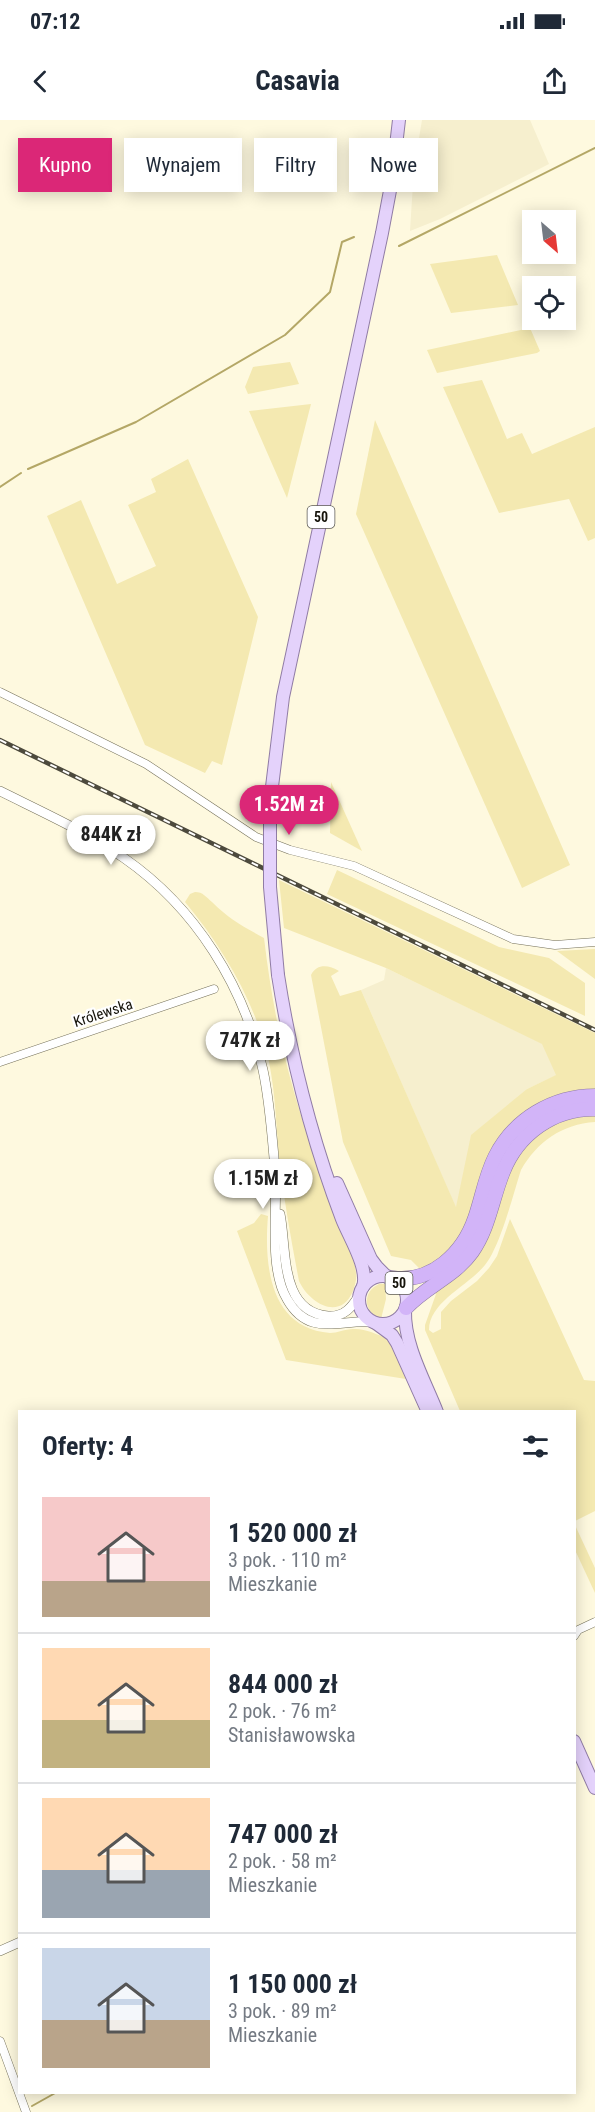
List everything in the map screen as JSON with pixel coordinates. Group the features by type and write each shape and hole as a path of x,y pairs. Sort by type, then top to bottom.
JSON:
{"highway":[{"path":"390,1277 411,1278 432,1272 450,1258 461,1245 474,1220 494,1159 504,1142 518,1126 552,1104 578,1097 595,1096"},
{"path":"406,1309 417,1295 453,1273 474,1249 488,1221 507,1161 523,1139 536,1127 553,1118 571,1111 595,1109"}],"main road":[{"name":"50","path":"399,120 392,180 382,233 283,697 270,803 270,887 278,975 296,1069 311,1131 342,1220 359,1259 365,1281 361,1291 360,1307 363,1313 392,1335 427,1410"},
{"name":"50","path":"296,1069 348,1208 372,1259 377,1267 405,1291 405,1322 409,1342 436,1410"},
{"name":"50","path":"361,1291 371,1280 390,1277"},
{"name":"50","path":"374,1322 387,1324 393,1322 406,1309"},
{"path":"576,1745 595,1788"}],"street":[{"path":"0,692 146,764 256,837 290,850 354,866 513,939 555,945 595,942"},
{"path":"0,791 83,833 125,859 173,900 214,951 240,1000 259,1055 271,1121 277,1194 288,1278 294,1292 302,1304 321,1315 338,1316 350,1310 361,1291"},
{"name":"Królewska","path":"0,1062 214,989"},
{"path":"277,1194 277,1269 282,1291 290,1305 303,1317 320,1324 374,1322"},
{"path":"576,1632 595,1622"},
{"path":"0,1951 18,1943"},
{"path":"0,2040 18,2090"},
{"path":"20,2094 26,2112"}],"shaded area":[{"path":"422,120 530,120 549,164 440,219 410,231 412,192 438,192 438,138 419,138"},
{"path":"497,255 518,305 451,313 430,264"},
{"path":"522,330 531,330 540,351 437,373 427,350"},
{"path":"290,362 299,384 248,394 245,387 253,367"},
{"path":"482,380 507,439 522,433 532,454 595,427 595,538 588,541 569,499 499,513 443,387"},
{"path":"311,404 287,498 249,411"},
{"path":"375,420 570,865 522,888 356,514"},
{"path":"188,459 258,617 222,765 212,761 205,773 145,745 47,516 81,500 117,584 156,566 128,505 156,492 151,479"},
{"path":"331,782 362,851 330,833"},
{"path":"337,870 499,947 549,958 585,983 585,1016 327,894"},
{"path":"279,880 595,1033 595,1091 554,1097 520,1117 466,1228 443,1258 421,1270 411,1260 391,1256 343,1142 311,975 316,968 331,967 339,971 331,976 340,996 361,990 456,1207 471,1135 527,1089 556,1075 542,1044 386,968 284,928"},
{"path":"195,892 204,895 230,918 264,938 271,989 293,1090 329,1201 355,1267 356,1278 353,1291 340,1306 325,1306 317,1302 299,1281 283,1189 273,1087 265,1045 251,1006 232,969 185,902 190,894"},
{"path":"595,949 595,979 557,951"},
{"path":"386,968 543,1044 557,1075 527,1089 456,1208 361,990 384,980"},
{"path":"595,1113 595,1122 572,1126 552,1136 527,1160 521,1170 506,1220 491,1257 478,1273 435,1311 429,1330 433,1333 441,1329 441,1312 489,1268 497,1256 510,1219 584,1380 595,1381 595,1511 576,1520 576,1410 460,1410 425,1330 436,1294 434,1291 516,1154 553,1123"},
{"path":"261,1214 268,1216 267,1254 275,1291 283,1306 294,1319 310,1329 330,1333 362,1329 388,1339 406,1379 286,1360 237,1231 254,1223"},
{"path":"379,1284 385,1284 386,1299 381,1319 371,1312 367,1302 370,1292"},
{"path":"576,1527 595,1568 595,1593 576,1552"}],"waterway":[{"path":"399,246 595,148"},
{"path":"28,469 136,422 285,335 330,292 342,242 354,237"},
{"path":"0,487 21,473"},
{"path":"32,2106 53,2094"}],"railway":[{"path":"0,740 595,1030"}]}
